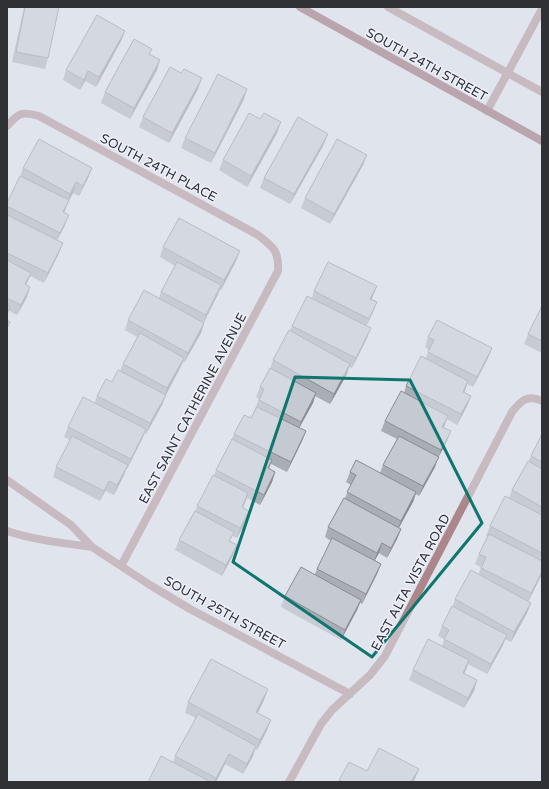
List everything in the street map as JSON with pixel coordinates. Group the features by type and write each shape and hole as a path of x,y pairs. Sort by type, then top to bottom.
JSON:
{"main road":[{"name":"SOUTH 24TH STREET","path":"300,7 542,141"}],"street":[{"path":"388,7 542,92"},
{"path":"487,111 542,9"},
{"name":"SOUTH 24TH PLACE","path":"7,126 17,115 28,113 39,116 258,235 273,247 278,260"},
{"name":"EAST SAINT CATHERINE AVENUE","path":"121,566 278,271 278,260"},
{"name":"EAST ALTA VISTA ROAD","path":"289,782 321,724 332,710 370,675 385,656 512,412 521,401 534,397 542,401"},
{"name":"SOUTH 25TH STREET","path":"7,480 71,525 92,547 121,566 190,609 350,694"},
{"name":"SOUTH 25TH STREET","path":"7,531 62,543 92,547"}],"highlighted area":[{"path":"295,377 410,380 482,523 372,657 233,562"}],"building":[{"path":"25,7 59,7 48,58 16,52"},
{"path":"97,15 125,31 99,77 88,71 84,80 66,70"},
{"path":"134,39 152,49 149,54 160,60 134,108 105,92"},
{"path":"170,67 181,73 184,69 202,78 172,133 143,117"},
{"path":"218,74 247,89 215,153 185,138"},
{"path":"249,113 260,119 264,113 281,122 251,176 223,160"},
{"path":"298,117 328,134 294,194 264,178"},
{"path":"39,139 92,168 83,186 76,182 70,194 23,168"},
{"path":"337,139 367,155 334,214 305,198"},
{"path":"20,176 69,200 63,212 69,215 60,233 7,206"},
{"path":"7,215 63,243 48,273 7,253"},
{"path":"179,218 240,251 224,280 163,247"},
{"path":"7,260 31,273 25,284 30,287 21,305 7,298"},
{"path":"177,262 221,285 206,315 161,292"},
{"path":"328,262 377,286 370,299 377,302 369,319 314,291"},
{"path":"144,290 204,323 188,353 128,320"},
{"path":"307,296 371,328 356,358 292,326"},
{"path":"7,305 10,307 7,313"},
{"path":"542,306 542,341 528,334"},
{"path":"7,320 10,322 7,328"},
{"path":"437,320 492,348 477,377 428,352 434,340 428,337"},
{"path":"289,330 350,364 334,394 273,360"},
{"path":"140,333 184,358 167,388 123,364"},
{"path":"421,356 468,381 463,392 471,396 461,414 406,386"},
{"path":"270,368 316,393 301,422 259,400 264,389 260,387"},
{"path":"118,370 166,395 150,423 97,396 106,379 112,382"},
{"path":"401,391 448,416 442,427 451,431 441,450 385,421"},
{"path":"83,397 146,429 131,459 68,427"},
{"path":"257,407 306,431 291,462 234,434 244,415 251,418"},
{"path":"542,434 542,462 531,456"},
{"path":"72,436 128,465 117,485 109,481 104,491 56,467"},
{"path":"399,436 439,457 423,486 383,465"},
{"path":"232,439 272,460 268,468 275,472 264,495 216,470"},
{"path":"356,460 416,492 401,521 347,492 356,475 350,472"},
{"path":"528,461 542,469 542,507 512,490"},
{"path":"213,475 248,493 242,507 249,511 240,528 197,506"},
{"path":"505,496 542,515 542,553 490,526"},
{"path":"344,498 401,529 391,548 382,543 377,553 328,527"},
{"path":"195,511 234,532 229,541 237,545 226,565 179,540"},
{"path":"489,534 542,561 542,572 531,593 481,568 486,557 479,554"},
{"path":"332,538 381,564 366,594 317,569"},
{"path":"301,567 361,600 345,630 285,596"},
{"path":"471,570 531,603 514,632 455,599"},
{"path":"452,606 507,635 491,664 444,639 449,630 442,626"},
{"path":"428,639 469,660 463,673 477,680 468,698 413,670"},
{"path":"211,659 268,689 256,712 271,720 260,740 188,702"},
{"path":"198,714 256,746 247,764 229,754 216,778 175,756"},
{"path":"379,748 419,769 411,782 343,782 339,780 349,762 367,771"},
{"path":"161,756 211,782 148,782"}]}
